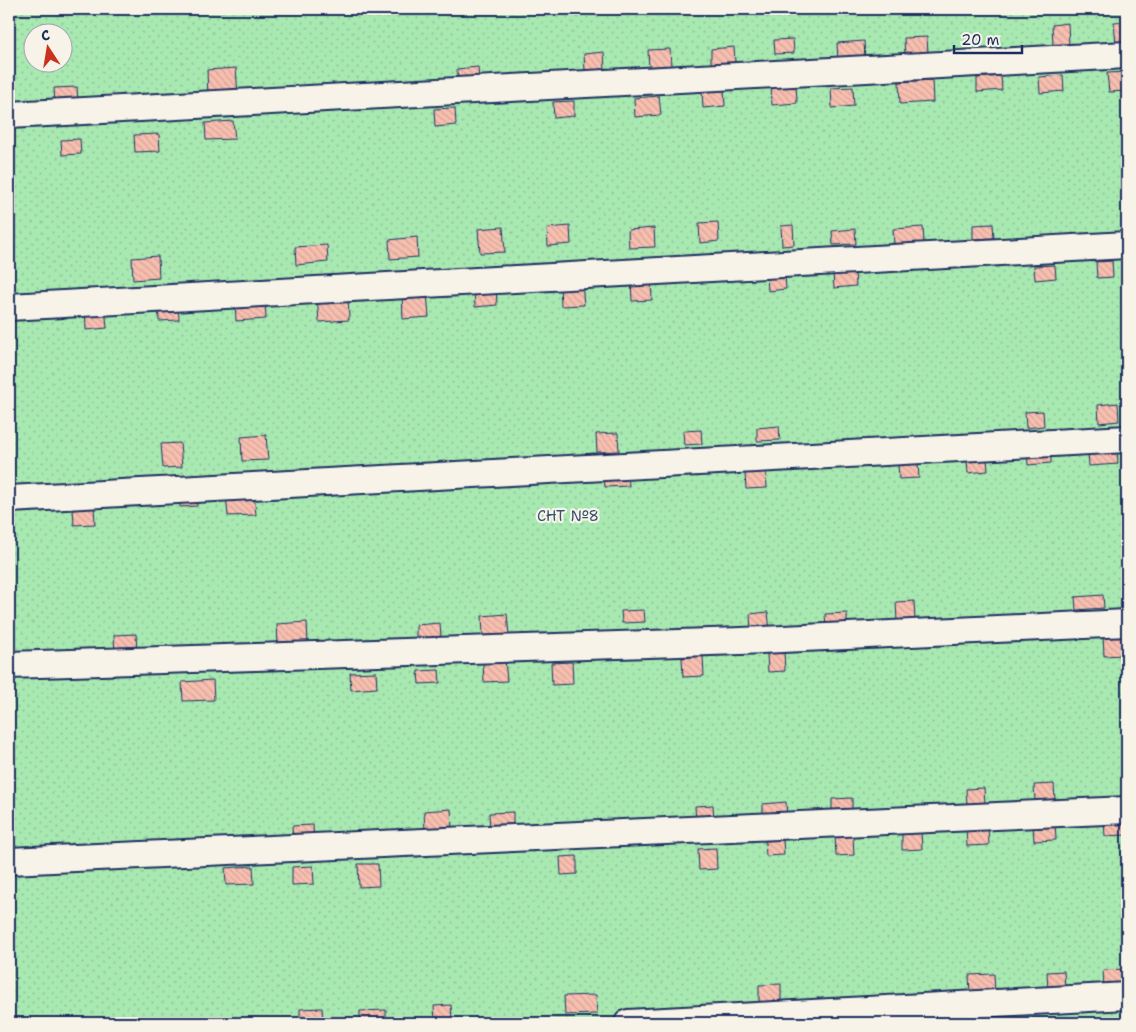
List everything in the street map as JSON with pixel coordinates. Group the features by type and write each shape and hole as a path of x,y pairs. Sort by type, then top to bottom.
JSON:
{"street":[{"path":"9,116 1127,55"},
{"path":"9,307 1127,245"},
{"path":"9,499 1127,439"},
{"path":"9,665 741,641 1127,623"},
{"path":"9,861 1127,810"},
{"path":"628,1023 1127,996"}],"green space":[{"name":"СНТ №8","path":"9,9 1127,9 1127,1023 9,1023"}],"building":[{"path":"1127,21 1127,45 1116,45 1114,22"},
{"path":"1068,23 1069,44 1053,45 1052,25"},
{"path":"927,37 928,54 905,56 904,38"},
{"path":"793,39 794,53 775,54 774,40"},
{"path":"864,41 865,60 838,61 837,43"},
{"path":"734,47 735,62 711,64 711,49"},
{"path":"670,49 671,66 649,68 648,50"},
{"path":"604,52 605,70 585,71 584,54"},
{"path":"478,67 479,80 458,82 457,69"},
{"path":"236,68 238,96 208,98 207,70"},
{"path":"1127,72 1127,91 1109,92 1107,73"},
{"path":"1063,75 1064,91 1040,93 1039,77"},
{"path":"1001,76 1002,90 977,92 977,78"},
{"path":"932,80 933,102 900,104 899,82"},
{"path":"796,83 797,103 772,105 771,84"},
{"path":"77,87 78,103 55,105 54,88"},
{"path":"853,87 854,106 832,108 831,88"},
{"path":"724,89 725,106 703,108 702,90"},
{"path":"659,96 661,115 635,117 634,98"},
{"path":"574,101 574,116 554,118 553,102"},
{"path":"455,108 456,125 435,127 434,109"},
{"path":"233,121 235,139 206,140 205,123"},
{"path":"159,134 160,151 135,152 134,135"},
{"path":"80,139 81,154 62,155 61,140"},
{"path":"718,222 719,241 700,243 699,223"},
{"path":"993,224 994,238 973,239 973,225"},
{"path":"793,225 794,245 782,246 781,226"},
{"path":"570,226 571,244 548,246 547,228"},
{"path":"503,227 505,252 480,253 478,229"},
{"path":"923,227 924,243 894,245 893,229"},
{"path":"654,228 655,247 629,248 628,230"},
{"path":"855,229 856,244 833,245 832,231"},
{"path":"417,237 418,257 390,259 389,240"},
{"path":"327,245 328,262 296,265 295,247"},
{"path":"158,256 159,278 133,280 132,258"},
{"path":"1112,261 1113,277 1097,278 1096,262"},
{"path":"1055,265 1056,278 1035,280 1034,266"},
{"path":"855,272 856,286 834,288 833,273"},
{"path":"785,275 786,289 768,291 767,276"},
{"path":"651,278 652,300 632,301 631,280"},
{"path":"582,282 584,305 561,306 560,284"},
{"path":"496,287 497,305 475,307 474,289"},
{"path":"427,292 429,317 403,319 402,293"},
{"path":"348,293 349,320 319,322 317,295"},
{"path":"265,297 266,319 236,321 235,299"},
{"path":"178,303 179,320 159,321 158,304"},
{"path":"105,307 107,328 86,330 85,308"},
{"path":"1118,403 1119,421 1099,423 1098,405"},
{"path":"1043,411 1044,426 1026,428 1025,412"},
{"path":"779,426 780,440 757,441 757,428"},
{"path":"701,430 702,444 684,445 683,431"},
{"path":"618,433 619,451 597,452 596,434"},
{"path":"266,435 268,460 242,461 241,437"},
{"path":"180,443 182,467 163,468 161,444"},
{"path":"1117,448 1118,464 1089,466 1088,450"},
{"path":"1051,451 1051,463 1028,465 1027,452"},
{"path":"987,459 988,471 968,473 967,461"},
{"path":"918,463 919,478 899,479 898,464"},
{"path":"766,471 767,488 746,489 745,473"},
{"path":"628,474 629,486 605,487 604,476"},
{"path":"196,493 197,506 180,507 180,494"},
{"path":"254,493 256,515 228,516 226,495"},
{"path":"94,506 95,524 74,525 73,508"},
{"path":"1103,595 1104,608 1076,610 1075,597"},
{"path":"914,601 915,620 897,621 896,602"},
{"path":"644,610 645,622 622,623 621,611"},
{"path":"768,612 770,631 751,632 750,614"},
{"path":"847,613 847,625 826,627 825,614"},
{"path":"507,614 509,635 483,636 482,616"},
{"path":"307,622 308,643 278,645 277,624"},
{"path":"440,623 441,638 416,640 416,625"},
{"path":"1122,632 1123,655 1104,656 1103,634"},
{"path":"136,634 137,652 115,654 114,635"},
{"path":"784,652 785,671 768,672 767,654"},
{"path":"703,656 704,676 683,677 682,658"},
{"path":"505,660 507,681 484,682 483,662"},
{"path":"572,662 573,684 552,685 551,663"},
{"path":"439,670 440,683 419,684 418,671"},
{"path":"376,672 377,688 351,690 350,673"},
{"path":"213,680 214,700 183,701 182,682"},
{"path":"1054,784 1055,800 1035,801 1034,785"},
{"path":"984,788 985,804 967,805 966,789"},
{"path":"852,798 852,810 832,810 832,799"},
{"path":"786,802 787,819 763,820 763,804"},
{"path":"713,805 714,822 696,823 695,806"},
{"path":"451,809 452,831 425,832 424,811"},
{"path":"513,812 513,830 490,831 489,813"},
{"path":"1125,821 1126,835 1105,836 1104,822"},
{"path":"1055,822 1056,840 1034,841 1033,823"},
{"path":"313,825 314,841 293,842 292,826"},
{"path":"988,827 989,845 967,846 966,828"},
{"path":"921,831 922,849 902,850 902,832"},
{"path":"835,835 853,835 854,855 836,856"},
{"path":"783,840 784,855 766,856 765,841"},
{"path":"716,848 717,869 699,870 698,849"},
{"path":"577,856 577,874 561,875 560,857"},
{"path":"358,864 378,864 379,886 359,887"},
{"path":"253,866 254,884 226,885 225,868"},
{"path":"313,866 314,884 292,885 292,867"},
{"path":"1127,969 1127,986 1104,987 1103,970"},
{"path":"1064,971 1065,990 1048,991 1047,972"},
{"path":"994,974 995,993 970,994 969,975"},
{"path":"781,984 781,1002 759,1003 759,985"},
{"path":"596,995 597,1014 565,1015 564,996"},
{"path":"451,1005 452,1020 435,1021 434,1006"},
{"path":"322,1008 323,1023 300,1023 300,1009"},
{"path":"386,1010 386,1023 360,1023 360,1011"},
{"path":"1122,1016 1127,1016 1127,1023 1122,1023"},
{"path":"185,1017 185,1023 156,1023 156,1018"},
{"path":"960,1019 980,1019 980,1023 960,1023"}]}
